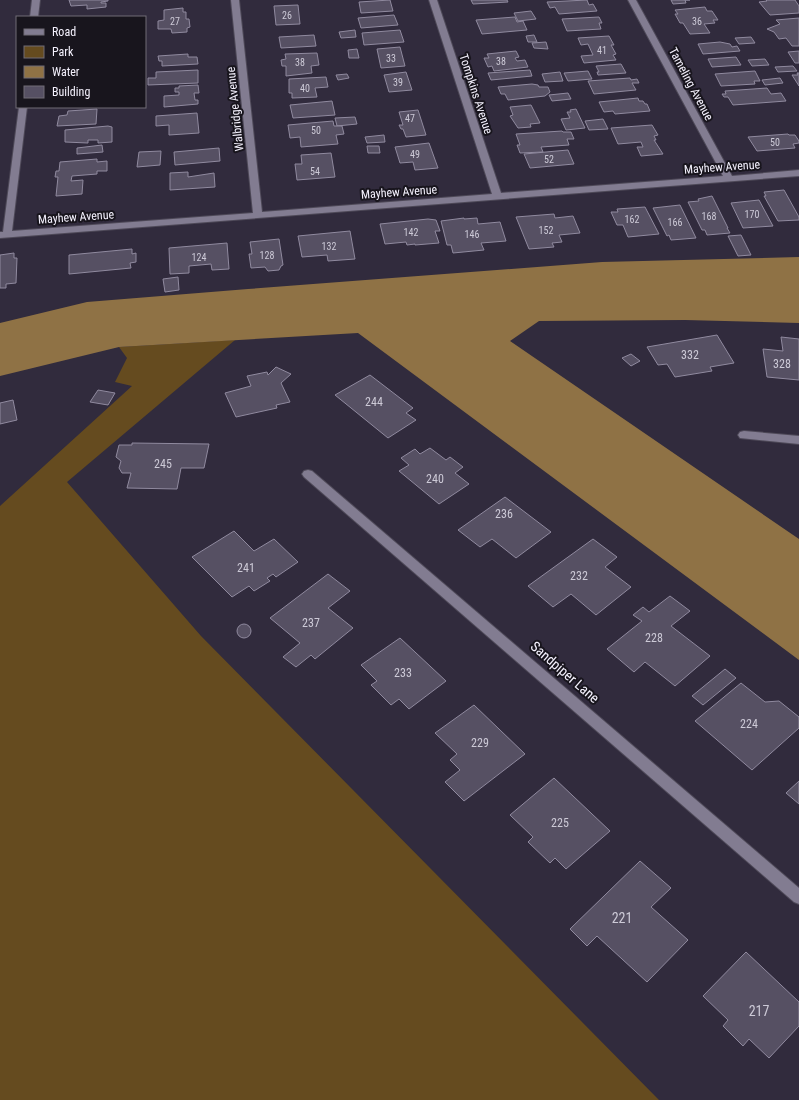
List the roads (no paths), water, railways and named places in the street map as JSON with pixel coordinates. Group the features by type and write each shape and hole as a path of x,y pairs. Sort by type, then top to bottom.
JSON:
{"street":[{"path":"34,16 36,0"},
{"name":"Walbridge Avenue","path":"235,0 258,215"},
{"name":"Tompkins Avenue","path":"433,0 497,196"},
{"name":"Tameling Avenue","path":"632,0 729,178"},
{"path":"4,235 23,108"},
{"name":"Mayhew Avenue","path":"4,235 799,173"},
{"path":"744,436 799,440"},
{"name":"Sandpiper Lane","path":"308,474 590,715 799,897"}],"water":[{"path":"799,257 799,323 685,320 539,321 510,341 799,539 799,660 358,333 119,347 0,376 0,323 87,302 602,262"}]}
